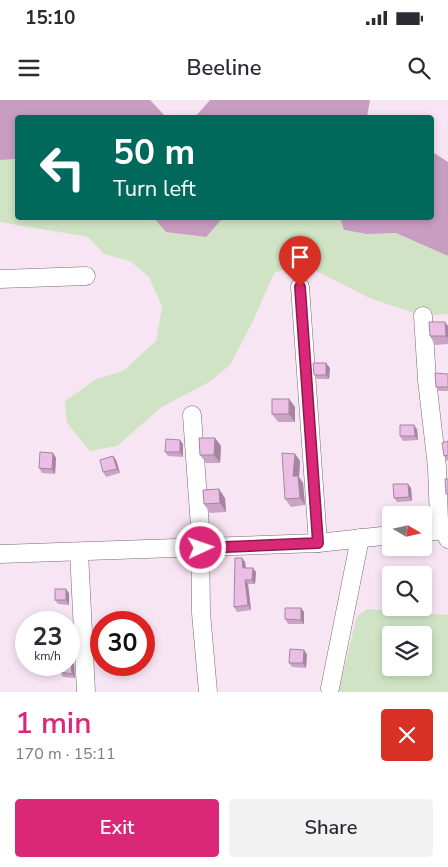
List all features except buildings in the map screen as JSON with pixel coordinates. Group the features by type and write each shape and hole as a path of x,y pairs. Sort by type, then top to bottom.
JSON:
{"street":[{"path":"0,279 86,276"},
{"path":"300,287 318,543"},
{"path":"423,316 427,380 437,467 439,520 447,533"},
{"path":"192,415 201,548 201,614 208,692"},
{"path":"432,532 447,533"},
{"path":"0,554 318,543 382,536"},
{"path":"330,688 360,538"},
{"path":"79,552 86,692"}],"green space":[{"path":"15,159 15,220 156,220 167,232 205,237 221,220 341,220 344,230 367,234 396,233 448,256 448,314 423,316 369,298 301,263 274,273 253,321 230,365 209,382 162,407 117,446 90,451 67,423 65,401 96,379 123,371 156,341 162,307 149,277 130,261 104,254 88,237 0,222 0,160"},
{"path":"367,609 382,610 382,616 448,615 448,692 338,692 357,616"}],"shaded area":[{"path":"0,100 150,100 164,115 15,115 15,159 0,160"},
{"path":"210,100 370,100 367,115 197,115"},
{"path":"434,153 448,162 448,256 396,233 367,234 344,230 341,220 434,220"},
{"path":"156,220 221,220 206,237 166,232"}],"route":[{"path":"201,548 318,543 306,350 300,287"}]}
